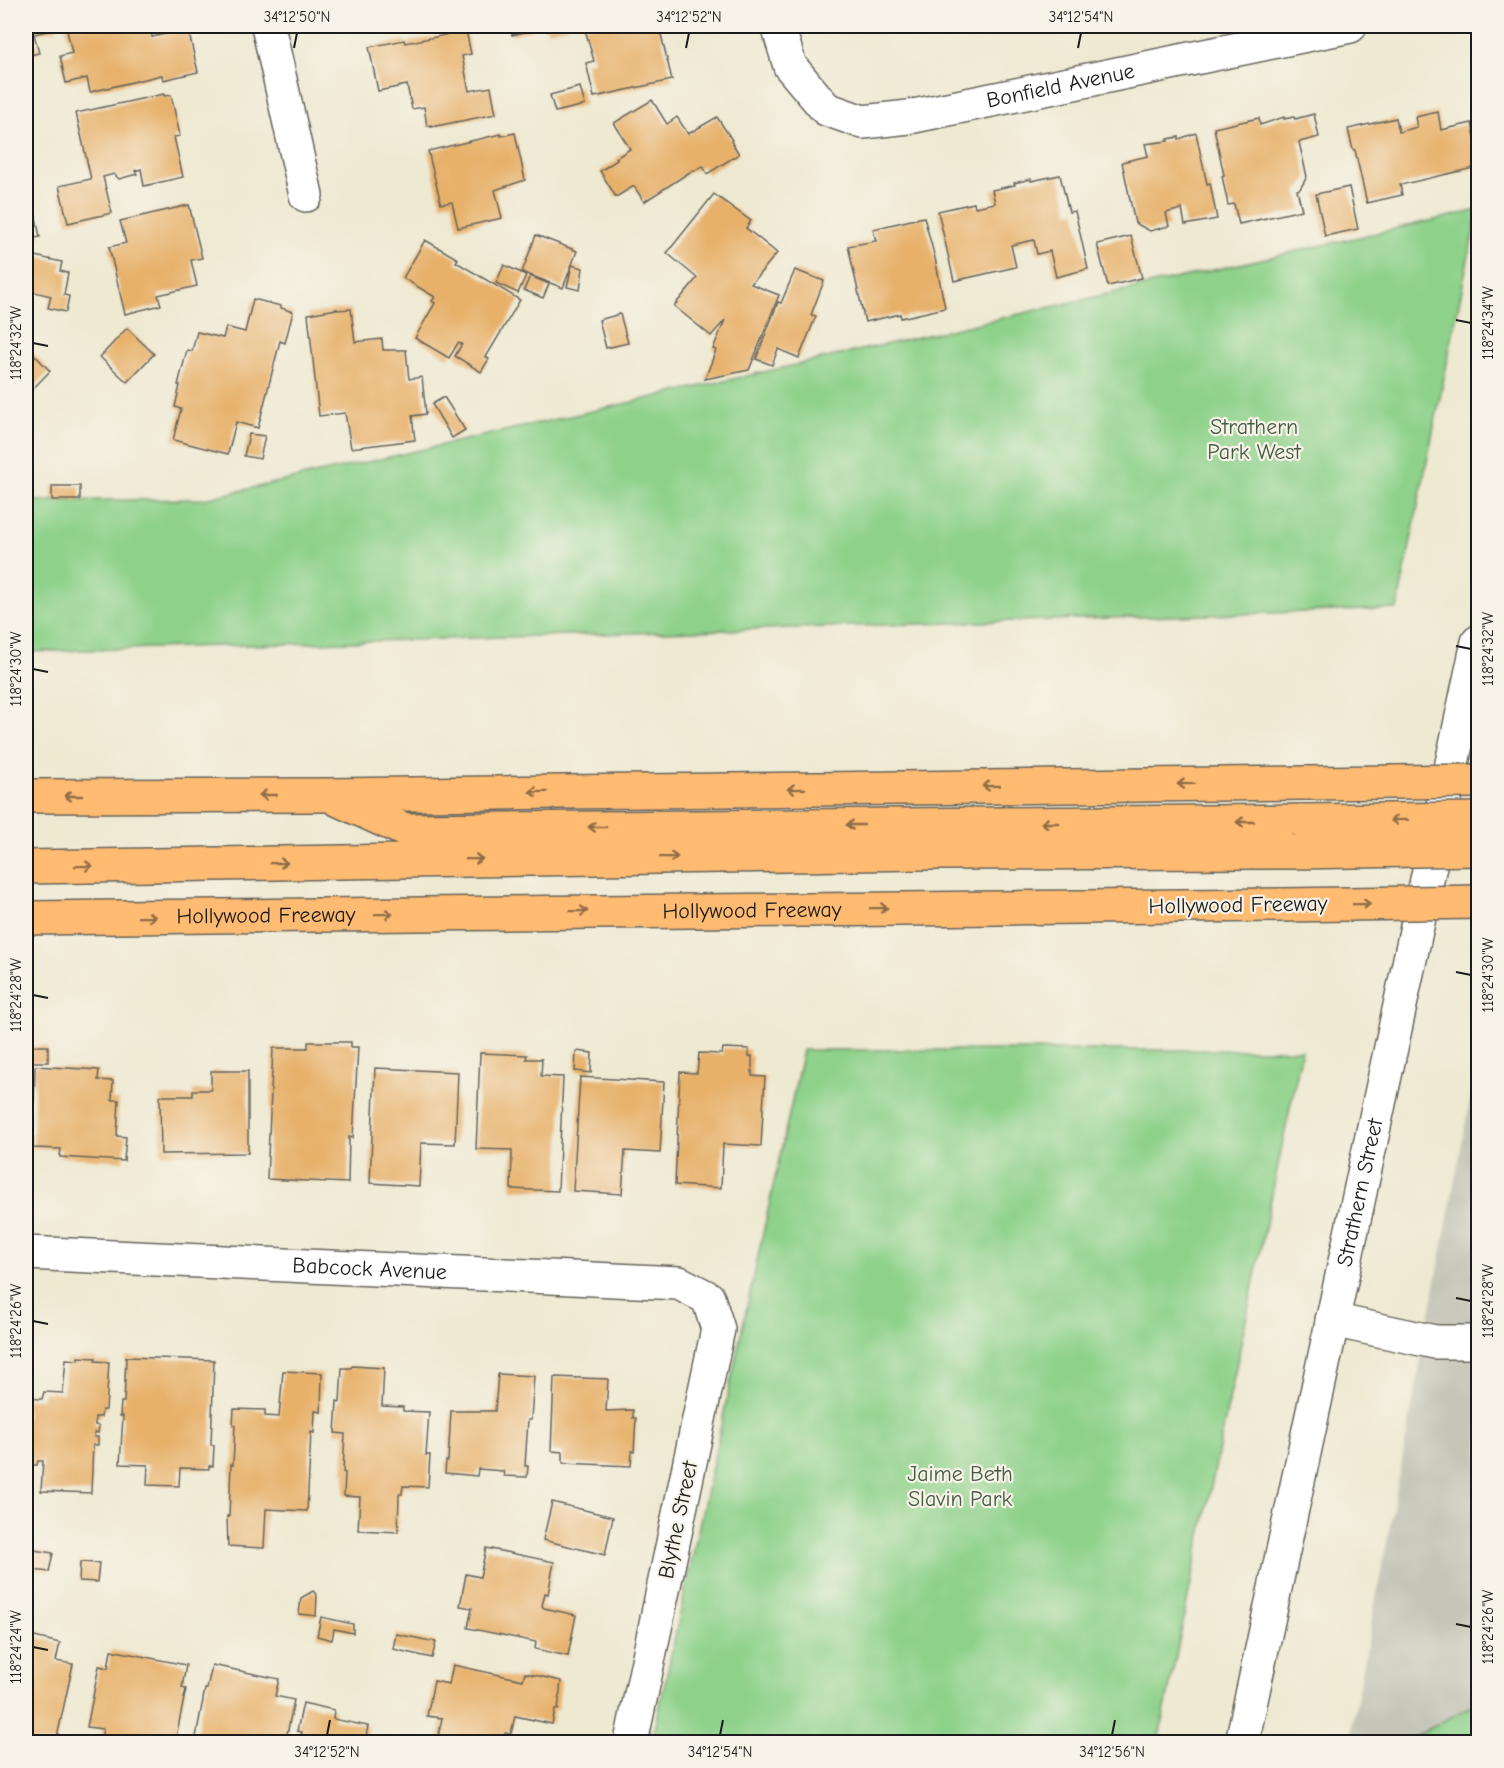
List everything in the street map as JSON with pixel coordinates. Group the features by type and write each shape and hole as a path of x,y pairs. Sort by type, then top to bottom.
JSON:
{"highway":[{"path":"26,796 327,795 1479,781"},
{"path":"327,795 405,830 1298,836 1479,849"},
{"path":"26,867 923,853 1298,836 1479,819"},
{"name":"Hollywood Freeway","path":"26,918 1479,902"}],"street":[{"path":"267,26 306,195"},
{"name":"Bonfield Avenue","path":"778,26 790,66 826,109 863,122 918,115 1350,26"},
{"name":"Strathern Street","path":"1242,1743 1479,642"},
{"name":"Babcock Avenue","path":"26,1253 679,1282 708,1298"},
{"name":"Blythe Street","path":"630,1743 718,1329 708,1298"},
{"path":"1332,1320 1435,1342 1479,1342"}],"shaded area":[{"path":"1478,1058 1478,1702 1406,1742 1349,1742"}],"green space":[{"name":"Strathern Park West","path":"1478,210 1397,609 26,652 26,501 204,499"},
{"name":"Jaime Beth Slavin Park","path":"803,1050 1302,1050 1158,1742 652,1742"},
{"path":"1478,1702 1478,1742 1406,1742"}],"building":[{"path":"26,26 56,26 57,29 34,34 39,53 26,56 26,36 28,36"},
{"path":"66,26 150,26 152,37 188,29 198,72 163,80 162,75 90,92 87,78 66,83 60,56 72,53"},
{"path":"465,26 471,54 462,56 469,91 491,87 496,114 431,127 431,125 427,126 424,107 412,109 407,85 378,91 369,47 451,34 450,29"},
{"path":"510,26 532,26 533,30 512,35"},
{"path":"546,26 567,26 567,27 547,31"},
{"path":"584,26 659,26 672,80 594,97 586,63 594,61"},
{"path":"580,87 585,105 555,112 550,95"},
{"path":"164,94 164,96 171,95 180,136 174,137 183,177 144,186 141,169 135,171 137,174 119,179 114,174 103,177 112,213 68,223 59,186 91,179 76,113"},
{"path":"652,100 667,124 677,117 688,134 717,117 739,154 707,174 703,166 693,170 644,202 634,186 616,197 600,171 630,149 614,123"},
{"path":"1438,112 1441,130 1472,123 1478,151 1478,167 1400,185 1402,195 1367,203 1348,129 1396,118 1399,132 1417,127 1415,117"},
{"path":"1314,114 1319,137 1299,142 1307,177 1297,190 1302,210 1239,224 1234,204 1228,205 1214,128 1259,118 1260,125 1284,117 1284,119 1294,117 1295,119"},
{"path":"515,133 525,180 495,190 502,218 458,228 452,202 441,204 428,151 501,134 501,136"},
{"path":"1196,133 1217,219 1185,225 1182,209 1166,213 1169,226 1150,231 1135,223 1122,162 1148,156 1145,144 1179,137 1179,139"},
{"path":"1060,175 1069,212 1075,211 1088,269 1056,277 1050,251 1037,254 1034,240 1011,245 1016,267 954,281 938,211 974,203 975,207 995,203 992,190 1031,179 1031,181"},
{"path":"1349,187 1358,229 1325,236 1316,194"},
{"path":"714,194 751,221 746,228 777,253 751,284 779,295 749,370 705,379 716,350 713,349 725,320 711,336 674,306 697,278 667,253"},
{"path":"33,203 40,237 26,240 26,205"},
{"path":"189,205 202,258 191,260 197,286 158,295 161,305 125,314 109,247 126,243 120,221"},
{"path":"924,217 945,308 901,318 900,314 865,322 848,246 876,241 873,229"},
{"path":"536,235 577,251 563,288 522,272"},
{"path":"1131,236 1142,278 1108,286 1097,244"},
{"path":"425,240 458,259 456,262 520,300 486,357 489,359 481,372 455,356 462,344 458,343 449,358 415,338 435,303 432,301 435,297 403,278"},
{"path":"26,254 62,262 60,271 68,273 64,295 69,296 66,312 48,308 51,296 26,290"},
{"path":"504,265 526,275 518,293 496,283"},
{"path":"572,265 583,268 580,290 567,287"},
{"path":"795,270 824,281 811,315 816,316 799,358 778,349 772,365 756,359 778,302 781,303"},
{"path":"530,276 549,284 543,298 524,290"},
{"path":"253,299 281,306 293,312 285,343 280,341 258,428 236,422 228,454 173,440 181,409 175,407 180,385 178,385 187,350 192,351 197,332 223,338 226,327 245,332"},
{"path":"351,309 355,342 382,339 383,350 406,350 409,379 422,377 426,414 412,416 415,440 351,448 345,413 319,416 308,314"},
{"path":"620,314 628,343 606,348 599,320"},
{"path":"127,328 154,354 127,382 100,357"},
{"path":"26,346 50,371 26,396"},
{"path":"444,397 465,430 452,438 432,404"},
{"path":"249,434 265,436 260,459 244,456"},
{"path":"52,486 80,486 80,500 52,500"},
{"path":"308,1042 351,1042 351,1047 358,1047 353,1138 349,1137 348,1183 267,1179 273,1048 308,1048"},
{"path":"29,1046 48,1046 48,1062 29,1062"},
{"path":"723,1048 749,1049 749,1056 752,1056 752,1076 765,1077 761,1146 723,1144 721,1188 675,1185 680,1072 697,1073 699,1053 722,1054"},
{"path":"576,1051 592,1053 591,1073 575,1071"},
{"path":"480,1053 527,1055 526,1059 542,1059 541,1076 563,1077 558,1191 511,1189 512,1150 476,1149"},
{"path":"35,1066 99,1070 98,1080 113,1081 112,1100 119,1100 117,1136 126,1137 124,1161 60,1157 61,1149 33,1148"},
{"path":"375,1068 458,1072 455,1144 421,1143 419,1186 370,1183"},
{"path":"211,1071 248,1071 248,1153 161,1154 160,1096 193,1096 193,1090 211,1090"},
{"path":"580,1077 664,1082 660,1153 625,1151 622,1194 573,1191"},
{"path":"1478,1260 1478,1282 1473,1281"},
{"path":"78,1357 96,1358 95,1361 109,1362 106,1410 102,1410 101,1417 95,1417 95,1425 99,1426 98,1433 95,1432 94,1437 98,1437 98,1445 93,1445 91,1493 41,1491 43,1461 38,1461 37,1465 26,1465 26,1398 42,1399 44,1392 63,1393 66,1359 78,1360"},
{"path":"126,1357 214,1360 211,1445 214,1445 213,1466 209,1466 209,1469 180,1468 179,1486 147,1485 148,1465 120,1464 123,1416 120,1416 121,1402 124,1402"},
{"path":"352,1366 384,1368 382,1406 403,1407 403,1411 429,1412 426,1455 430,1455 428,1487 403,1486 402,1494 399,1494 398,1532 358,1530 360,1497 344,1496 345,1434 335,1433 342,1368"},
{"path":"283,1371 322,1373 321,1412 315,1411 314,1433 311,1432 307,1511 266,1509 264,1548 228,1546 227,1516 229,1517 231,1464 233,1465 234,1409 265,1410 265,1416 279,1417"},
{"path":"498,1374 534,1376 531,1420 528,1420 525,1466 528,1466 527,1477 504,1476 503,1471 478,1469 477,1476 445,1473 446,1461 448,1461 451,1411 495,1411"},
{"path":"554,1377 608,1379 606,1411 633,1410 633,1418 636,1418 631,1466 563,1463 563,1452 551,1451"},
{"path":"552,1502 613,1517 605,1555 543,1540"},
{"path":"486,1548 554,1562 548,1594 545,1593 542,1606 576,1615 568,1656 535,1649 536,1642 468,1628 472,1608 460,1606 466,1574 480,1577"},
{"path":"28,1549 53,1553 49,1572 26,1569"},
{"path":"80,1562 99,1563 97,1582 79,1581"},
{"path":"313,1591 317,1595 316,1616 299,1614 301,1598"},
{"path":"321,1617 353,1624 353,1633 334,1629 332,1640 317,1636"},
{"path":"396,1634 436,1642 432,1658 393,1649"},
{"path":"26,1635 60,1643 56,1661 73,1664 56,1742 26,1742"},
{"path":"111,1650 186,1665 182,1688 186,1689 175,1742 121,1742 101,1738 103,1729 87,1727 99,1666 108,1668"},
{"path":"212,1665 279,1679 275,1696 294,1700 286,1739 283,1738 282,1742 195,1742"},
{"path":"453,1665 523,1680 525,1673 561,1681 558,1710 555,1709 552,1724 515,1716 511,1734 505,1733 503,1742 437,1742 442,1718 427,1716 434,1681 449,1684"},
{"path":"303,1703 334,1710 333,1719 368,1726 365,1742 299,1742 302,1732 297,1731"}]}
